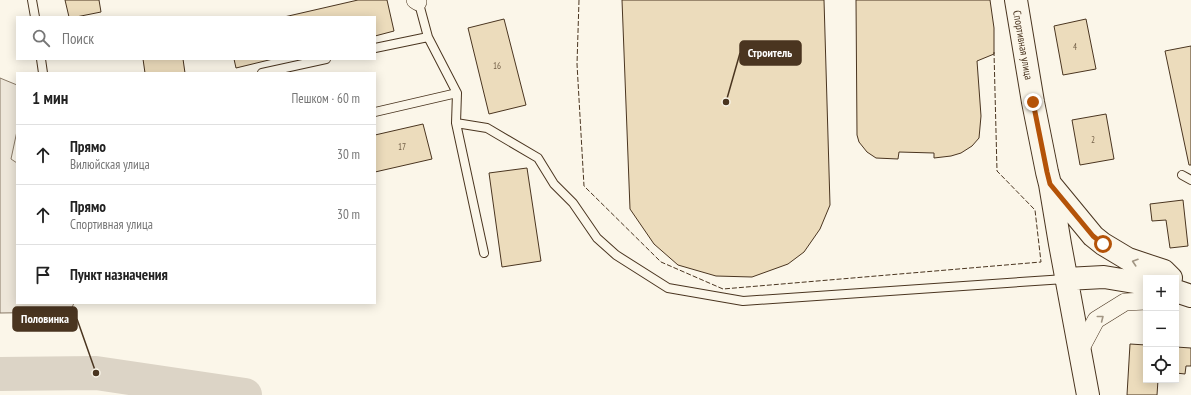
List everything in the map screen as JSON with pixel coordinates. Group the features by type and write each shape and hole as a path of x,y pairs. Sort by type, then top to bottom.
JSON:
{"street":[{"name":"Спортивная улица","path":"1016,0 1033,102 1050,184 1088,395"},
{"path":"1050,184 1093,236 1103,244 1128,259 1164,271 1167,275"},
{"path":"1066,279 1104,277 1143,284"},
{"path":"1081,357 1096,320 1125,302 1143,301"}],"lane":[{"path":"32,0 35,16"},
{"path":"417,1 428,37 457,93 456,123 484,253"},
{"path":"376,48 428,37"},
{"path":"41,60 43,72"},
{"path":"267,72 321,60"},
{"path":"376,112 457,93"},
{"path":"456,123 487,128 538,158 554,184 573,203 597,238 616,254 668,288 743,301 1066,279"},
{"path":"1182,175 1191,180"}],"shaded area":[{"path":"0,78 16,85 16,136 11,159 16,162 16,304 74,304 70,312 0,313"}],"building":[{"path":"65,0 99,0 101,12 81,16 69,16"},
{"path":"358,0 387,0 394,31 376,36 376,16 288,16"},
{"path":"622,0 824,0 830,205 820,229 804,252 788,264 752,277 716,276 678,265 654,244 630,209"},
{"path":"856,0 990,0 994,28 994,54 977,61 981,116 979,138 972,146 961,153 934,158 934,153 899,152 898,159 876,158 867,152 859,142 857,135"},
{"path":"504,19 526,105 489,114 468,28"},
{"path":"1086,19 1096,69 1063,75 1054,26"},
{"path":"1191,46 1191,165 1189,165 1165,51"},
{"path":"143,60 183,60 185,72 145,72"},
{"path":"234,60 269,60 236,68"},
{"path":"1106,114 1114,159 1080,165 1072,120"},
{"path":"423,124 432,159 376,172 376,135"},
{"path":"527,168 541,261 502,267 489,173"},
{"path":"1183,200 1188,246 1170,248 1166,220 1152,221 1150,204"},
{"path":"1130,344 1143,345 1143,383 1158,383 1157,395 1127,395"},
{"path":"1179,347 1191,348 1191,366 1186,366 1185,374 1179,373"}],"waterway":[{"path":"0,374 96,373 245,395"}],"fence":[{"path":"579,0 577,64 584,186 661,262 723,289 1041,262 1035,210 997,171 994,52"}],"place":[{"name":"Строитель","path":"726,102"},
{"name":"Половинка","path":"96,373"}],"route":[{"path":"1033,102 1050,184 1093,236 1103,244"}]}
